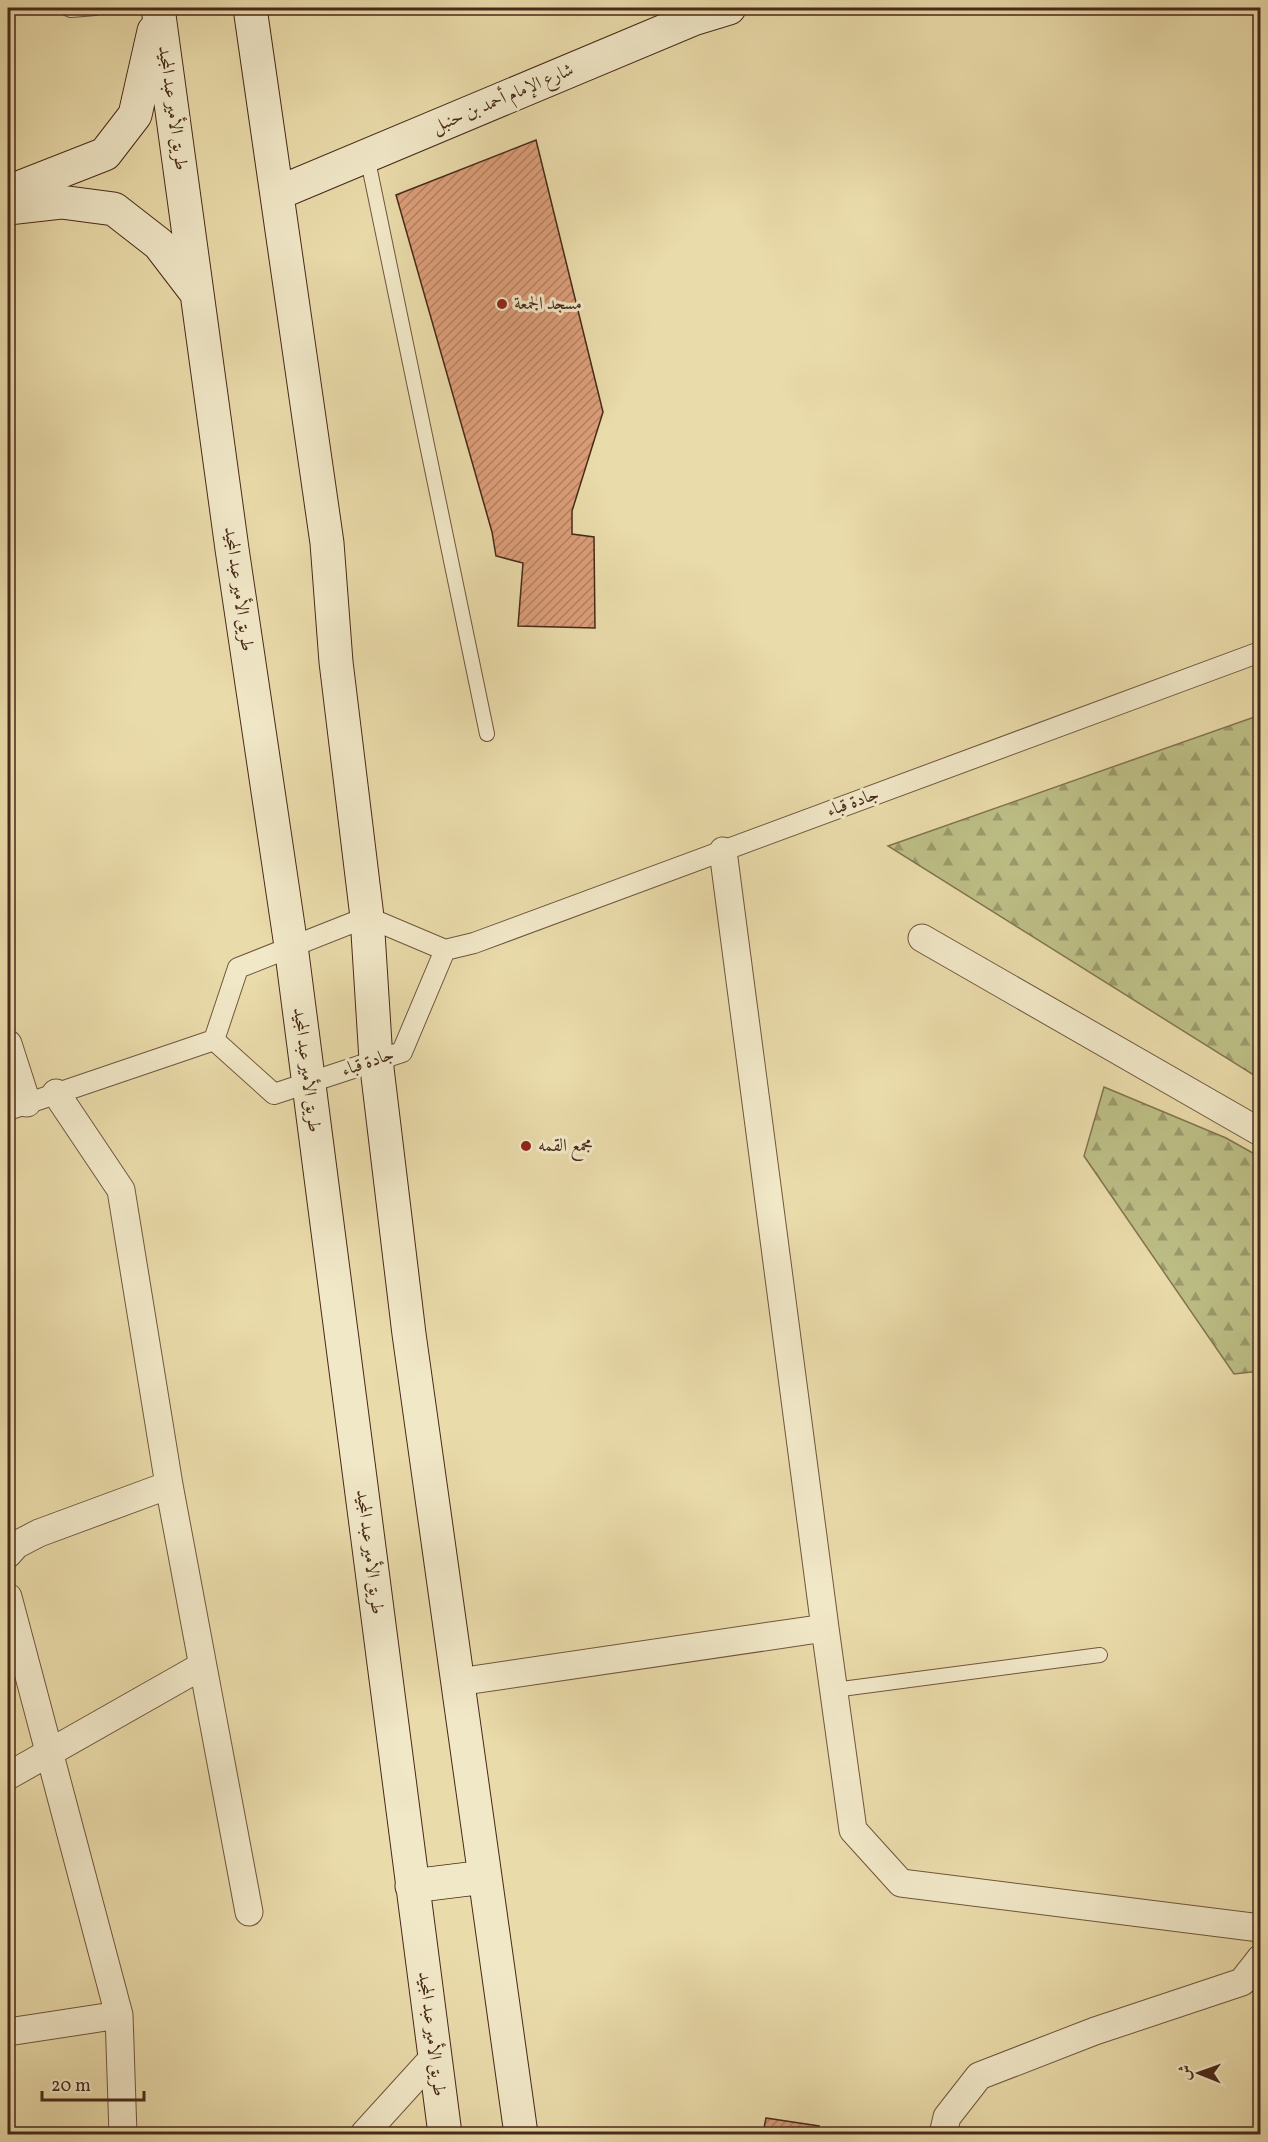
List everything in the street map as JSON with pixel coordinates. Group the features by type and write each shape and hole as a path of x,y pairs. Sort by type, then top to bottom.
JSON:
{"main road":[{"path":"250,8 327,543 336,662 367,917 376,1060 409,1334 521,2134"},
{"name":"شارع الإمام أحمد بن حنبل","path":"278,193 693,19 729,8"},
{"path":"8,192 105,154 135,115 159,10"},
{"name":"طريق الأمير عبد المجيد","path":"159,10 232,549 291,946 445,2134"},
{"path":"8,208 61,202 114,209 159,244 197,293"},
{"path":"412,1886 485,1877"}],"street":[{"name":"جادة قباء","path":"214,1040 274,1094 402,1052 445,950 474,943 1260,652"},
{"path":"723,851 853,1830 901,1883 1260,1928"},
{"path":"8,1044 17,1106 214,1040 238,968 367,917 445,950"},
{"path":"922,938 1260,1132"},
{"path":"56,1092 121,1190 169,1485 249,1912"},
{"path":"8,1554 16,1545 39,1533 169,1485"},
{"path":"8,1597 119,2015 123,2134"},
{"path":"458,1682 825,1628"},
{"path":"8,1776 202,1666"},
{"path":"943,2134 946,2117 979,2076 1095,2031 1242,1982 1260,1959"},
{"path":"8,2032 119,2015"},
{"path":"364,2134 434,2057"}],"lane":[{"path":"66,8 70,10 95,8"},
{"path":"367,156 487,734"},
{"path":"834,1690 1100,1655"}],"green space":[{"path":"1260,715 1260,1079 888,846"},
{"path":"1104,1087 1226,1138 1260,1157 1260,1371 1234,1374 1084,1156"}],"building":[{"name":"مسجد الجمعة","path":"536,140 603,412 572,511 572,534 594,537 595,628 518,626 523,563 496,556 492,532 396,195"},
{"path":"766,2118 819,2126 818,2134 748,2134 749,2129 763,2133"}],"place":[{"name":"مسجد الجمعة","path":"502,304"},
{"name":"مجمع القمه","path":"526,1146"}]}
